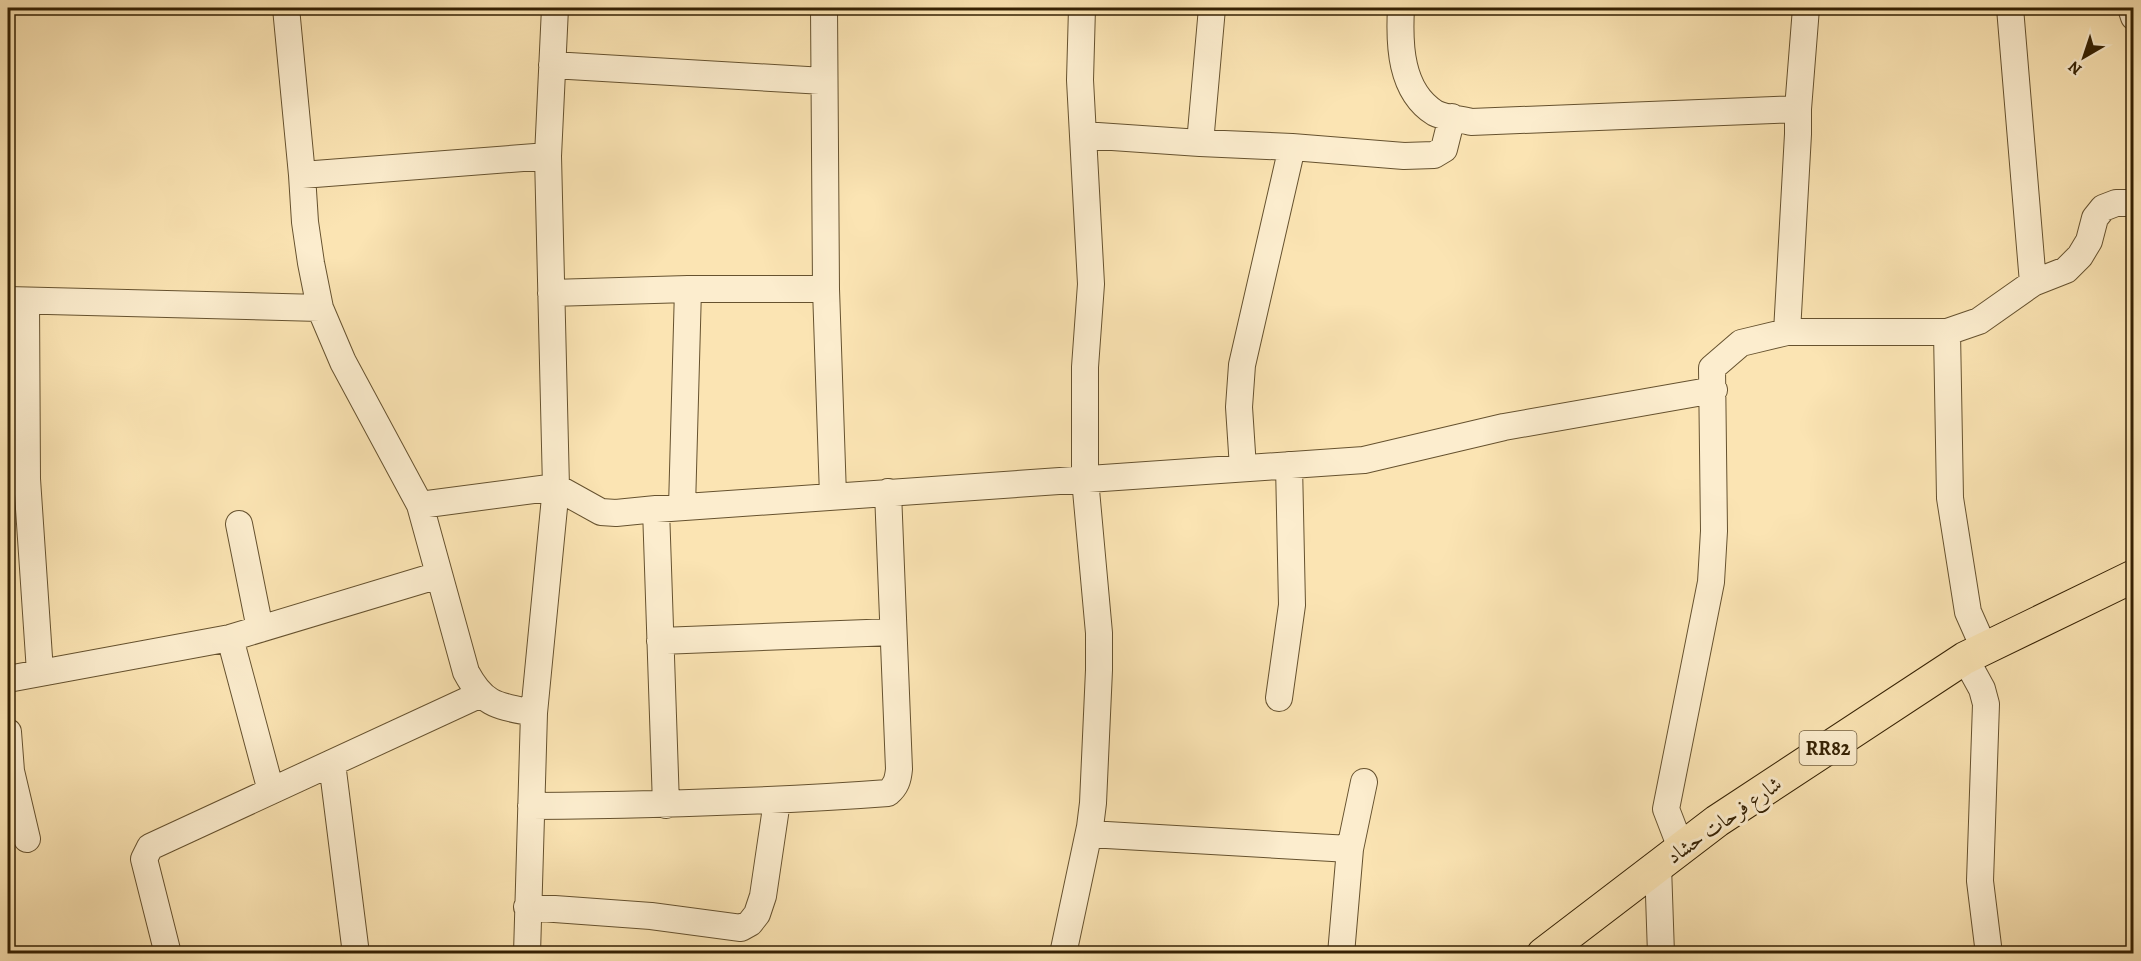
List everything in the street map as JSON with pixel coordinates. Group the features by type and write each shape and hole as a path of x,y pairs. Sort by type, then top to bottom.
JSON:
{"main road":[{"name":"شارع فرحات حشاد","path":"1543,954 1717,821 1975,653 2133,576"}],"street":[{"path":"286,8 305,222 320,308 343,362 420,505 466,672 475,689 481,694 501,706 534,713"},
{"path":"527,954 534,713 556,487 548,156 555,8"},
{"path":"824,8 826,289 833,496"},
{"path":"1063,954 1089,834 1093,803 1099,633 1085,479 1085,367 1091,284 1080,80 1082,8"},
{"path":"1200,143 1212,8"},
{"path":"1401,8 1400,30 1408,82 1425,105 1437,114 1471,122 1798,109"},
{"path":"1786,332 1806,8"},
{"path":"2010,8 2033,283"},
{"path":"2131,8 2133,17"},
{"path":"552,65 824,81"},
{"path":"1083,135 1404,156 1434,155 1444,148 1452,117"},
{"path":"1243,468 1239,407 1242,365 1293,147"},
{"path":"302,175 548,156"},
{"path":"1661,954 1670,857 1666,809 1711,582 1714,531 1712,368 1741,343 1786,332 1947,332 1979,321 2033,283 2066,270 2080,256 2089,241 2095,218 2103,208 2116,203 2133,203"},
{"path":"552,293 688,289 826,289"},
{"path":"682,507 688,289"},
{"path":"40,672 17,300 320,308"},
{"path":"1947,332 1950,498 1975,653 1986,704 1980,881 1989,954"},
{"path":"420,505 556,487 602,512 616,513 1364,460 1504,427 1714,390"},
{"path":"1279,698 1292,605 1288,465"},
{"path":"531,806 777,801 888,793 894,788 898,780 899,769 888,492"},
{"path":"656,509 666,805"},
{"path":"239,524 260,629"},
{"path":"8,679 230,638 439,575"},
{"path":"660,641 893,632"},
{"path":"230,638 271,792"},
{"path":"168,954 146,867 146,853 155,844 481,694"},
{"path":"8,732 10,771 27,838"},
{"path":"332,763 356,954"},
{"path":"1341,954 1350,849 1364,782"},
{"path":"527,907 651,916 741,928 750,923 757,914 763,896 777,801"},
{"path":"1089,834 1350,849"}]}
